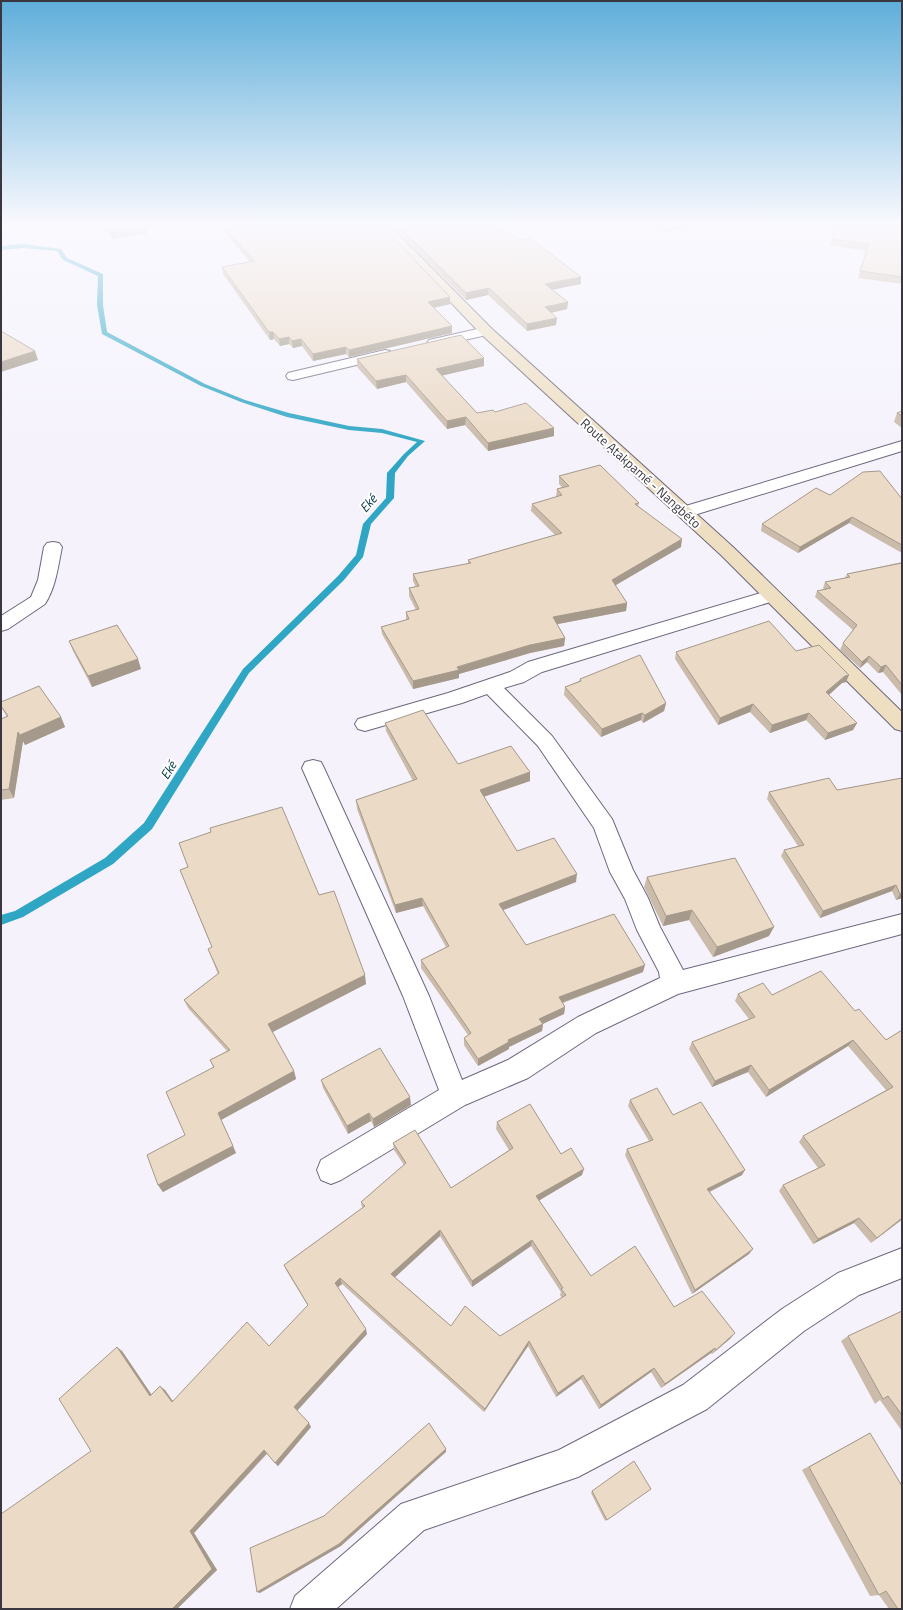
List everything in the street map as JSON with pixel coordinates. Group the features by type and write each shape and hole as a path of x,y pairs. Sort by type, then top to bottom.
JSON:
{"main road":[{"name":"Route Atakpamé - Nangbéto","path":"453,297 486,331 727,551 902,724"}],"street":[{"path":"424,345 486,331"},
{"path":"293,376 401,351"},
{"path":"685,512 902,446"},
{"path":"1,625 39,600 47,580 53,547"},
{"path":"365,724 455,698 517,677 535,667 771,596"},
{"path":"490,685 545,741 604,825 622,872 636,898 649,930 671,971 673,984"},
{"path":"313,768 416,996 455,1096"},
{"path":"331,1170 455,1096 518,1069 587,1025 673,984 902,924"},
{"path":"308,1609 413,1516 566,1465 695,1397 793,1320 848,1284 902,1263"}],"building":[{"path":"244,297 449,297 428,302 452,326 349,350 346,347 313,354 301,339 292,341 289,337 279,339 273,332 269,332"},
{"path":"499,297 562,297 568,302 545,307 557,318 527,324"},
{"path":"1,331 35,351 1,362"},
{"path":"461,335 484,358 436,369 477,413 493,410 495,412 526,403 554,428 488,443 466,417 447,421 406,375 376,381 357,359"},
{"path":"902,411 902,416 897,413"},
{"path":"600,465 639,503 635,504 682,539 612,580 627,603 553,617 565,638 530,645 457,667 459,670 413,681 381,627 409,619 406,612 419,609 409,588 419,586 413,574 471,563 468,560 562,533 532,504 562,495 557,489 569,486 559,476"},
{"path":"880,471 902,499 902,545 852,517 800,547 762,524 816,488 830,495 863,472"},
{"path":"902,563 902,685 886,665 881,667 869,656 862,662 843,643 857,625 817,591 831,588 825,582 850,577 847,574"},
{"path":"769,621 796,651 819,645 849,675 845,676 826,692 857,723 828,733 809,713 772,725 753,704 720,718 676,652"},
{"path":"117,625 138,659 88,676 69,641"},
{"path":"640,655 666,703 645,715 642,713 602,729 565,687 581,681 580,679"},
{"path":"39,686 61,717 20,735 18,732 9,789 1,790 1,719 8,716 1,706 1,702"},
{"path":"423,710 458,764 511,746 530,772 480,790 517,851 554,838 577,874 499,904 526,945 614,914 645,965 559,997 565,1007 539,1019 543,1024 508,1040 509,1042 478,1059 464,1038 471,1033 421,960 449,946 422,898 395,905 356,800 417,779 385,723"},
{"path":"829,778 837,790 902,778 902,893 900,894 896,885 823,911 784,850 804,845 769,792"},
{"path":"282,807 319,895 334,891 365,975 268,1024 294,1071 218,1113 233,1146 158,1185 147,1155 185,1135 166,1092 214,1067 210,1060 230,1050 184,1000 219,973 208,949 212,947 180,870 188,867 179,843 211,832 210,828"},
{"path":"735,858 774,927 717,947 692,910 666,916 647,877"},
{"path":"821,971 855,1011 859,1009 886,1040 902,1030 902,1218 877,1238 859,1218 818,1239 783,1185 825,1165 803,1136 893,1087 853,1040 769,1090 751,1065 715,1081 692,1042 755,1017 738,994 763,983 772,995"},
{"path":"380,1048 410,1097 373,1119 369,1113 347,1126 321,1080"},
{"path":"657,1088 673,1115 701,1102 745,1170 707,1189 753,1249 695,1290 627,1149 653,1140 630,1100"},
{"path":"530,1104 561,1154 571,1148 584,1169 536,1196 591,1276 635,1246 674,1307 702,1291 735,1333 716,1350 715,1348 665,1384 654,1368 601,1405 583,1375 558,1393 529,1341 485,1409 340,1278 335,1283 366,1329 294,1407 309,1423 275,1463 264,1450 190,1531 212,1569 172,1609 1,1609 1,1514 91,1451 59,1399 117,1347 150,1396 160,1386 172,1402 247,1322 269,1346 308,1305 284,1265 365,1206 361,1202 406,1163 393,1143 415,1130 451,1188 513,1148 497,1122","holes":["440,1230 472,1281 532,1240 566,1295 500,1336 465,1306 451,1326 391,1274"]},
{"path":"902,1311 902,1415 888,1396 883,1399 848,1336"},
{"path":"429,1423 446,1449 339,1544 257,1592 250,1548 324,1516"},
{"path":"870,1433 902,1486 902,1609 898,1609 886,1591 879,1595 809,1467"},
{"path":"634,1461 651,1489 607,1520 592,1491"}],"waterway":[{"name":"Eké","path":"1,920 19,914 109,861 148,826 246,671 341,578 360,555 367,524 390,498 391,473 406,455 422,441 382,431 349,428 287,415 243,401 203,385 104,333 100,297"}]}
